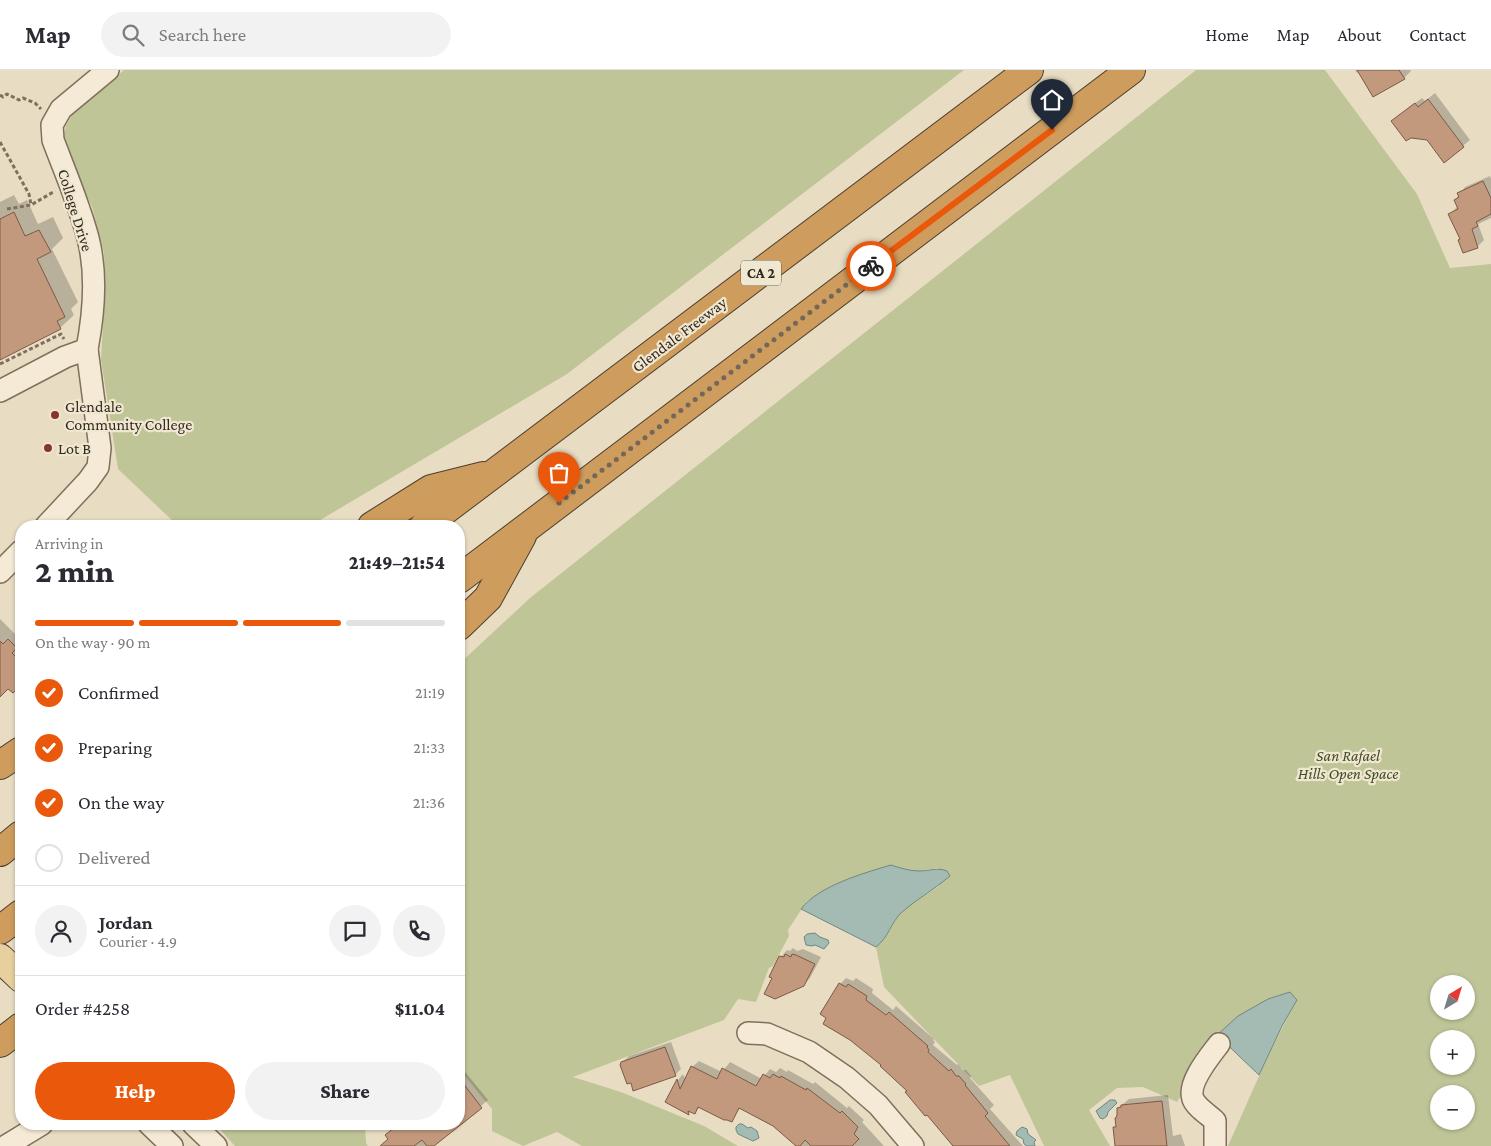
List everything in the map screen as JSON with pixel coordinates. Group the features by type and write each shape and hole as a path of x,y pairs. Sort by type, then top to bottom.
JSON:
{"highway":[{"name":"Glendale Freeway","path":"432,520 1029,70"},
{"path":"465,574 1131,70"},
{"path":"382,520 431,489 492,474"},
{"path":"465,620 488,598 527,527"},
{"path":"0,766 15,755"},
{"path":"0,852 15,841"},
{"path":"0,930 15,919"},
{"path":"0,1043 15,1032"}],"main road":[{"path":"0,958 15,972"}],"street":[{"path":"47,117 62,109 108,70"},
{"name":"College Drive","path":"47,117 53,140 88,239 93,268 92,317 78,346 100,448 98,467 88,481 52,520"},
{"path":"0,391 65,357 78,346"},
{"path":"0,572 15,557"},
{"path":"748,1033 767,1034 790,1042 817,1057 847,1078 878,1105 913,1146"},
{"path":"1214,1146 1215,1121 1193,1100 1191,1090 1219,1044"},
{"path":"6,1146 32,1130"},
{"path":"155,1130 172,1146"},
{"path":"199,1130 216,1146"}],"path":[{"path":"0,95 3,97 7,94 19,100 23,98 36,103 47,117"},
{"path":"0,142 29,194 31,205"},
{"path":"7,209 31,205 54,193 57,189"},
{"path":"0,364 61,334 66,341 78,346"}],"green space":[{"path":"124,70 964,70 567,374 320,520 172,520 118,469 101,360 105,288 104,253 92,207 65,148 63,137 72,115"},
{"name":"San Rafael Hills Open Space","path":"1196,70 1325,70 1417,194 1450,268 1491,264 1491,1146 1228,1146 1269,1054 1297,1001 1217,1035 1177,1102 1143,1087 1117,1088 1089,1110 1110,1146 1044,1146 1010,1075 979,1086 884,987 876,947 884,940 904,910 939,886 938,868 919,871 891,865 847,880 807,901 788,930 789,936 773,966 769,968 756,1002 738,999 724,1020 573,1077 621,1092 704,1126 738,1146 582,1146 557,1132 523,1146 492,1131 492,1109 465,1076 465,658 530,598"},
{"path":"220,1130 365,1130 368,1146 235,1146"}],"water":[{"path":"891,865 916,871 943,870 947,871 950,876 902,912 884,939 876,947 801,909 818,894 842,881"},
{"path":"815,933 828,940 829,943 824,949 815,945 806,945 804,937 807,934"},
{"path":"1290,992 1297,1000 1282,1026 1259,1075 1217,1035 1238,1016 1268,999"},
{"path":"1110,1100 1115,1100 1117,1103 1108,1112 1107,1116 1103,1119 1100,1118 1096,1111"},
{"path":"739,1124 748,1128 751,1127 757,1131 759,1138 753,1141 738,1134 736,1127"},
{"path":"1022,1127 1027,1129 1028,1134 1036,1140 1034,1142 1035,1146 1027,1146 1024,1144 1023,1139 1016,1135 1017,1131"}],"building":[{"path":"1357,70 1399,70 1405,79 1373,97"},
{"path":"1428,99 1464,147 1444,163 1427,140 1411,138 1406,141 1391,121 1415,103 1418,107"},
{"path":"1483,181 1491,198 1491,214 1476,222 1478,226 1472,229 1478,248 1463,253 1458,240 1460,239 1448,214 1458,209 1454,200 1459,197 1457,193"},
{"path":"14,212 25,236 39,230 51,252 37,259 65,317 57,321 61,329 0,360 0,219"},
{"path":"8,639 15,646 15,650 12,653 15,656 15,691 13,693 8,689 0,697 0,641 3,644"},
{"path":"785,954 791,957 792,954 796,955 815,964 804,986 775,999 764,994 772,978 769,977 779,956 784,957"},
{"path":"839,983 846,987 848,984 867,996 866,1000 886,1015 889,1012 928,1046 928,1052 949,1071 951,1069 966,1084 988,1113 985,1116 1010,1146 953,1146 905,1092 907,1091 881,1065 850,1040 823,1024 826,1018 820,1014"},
{"path":"665,1047 676,1076 633,1091 631,1083 627,1084 620,1065 621,1062"},
{"path":"691,1066 717,1079 722,1068 756,1086 763,1074 770,1078 773,1074 780,1078 781,1076 806,1090 807,1088 840,1113 842,1111 858,1127 854,1134 859,1139 852,1146 811,1146 805,1140 800,1146 796,1146 773,1126 739,1108 732,1122 698,1107 695,1114 688,1111 689,1115 665,1102 677,1079 680,1089"},
{"path":"465,1086 482,1108 465,1121"},
{"path":"1162,1101 1167,1146 1115,1146 1113,1127 1116,1127 1117,1108 1121,1107 1121,1105"},
{"path":"391,1130 454,1130 434,1146 427,1146 422,1140 414,1146 380,1146 388,1139 385,1135"}],"way so far":[{"path":"559,503 871,266"}],"place":[{"name":"Glendale Community College","path":"55,415"},
{"name":"Lot B","path":"48,448"}],"route":[{"path":"871,266 1052,130"}]}
